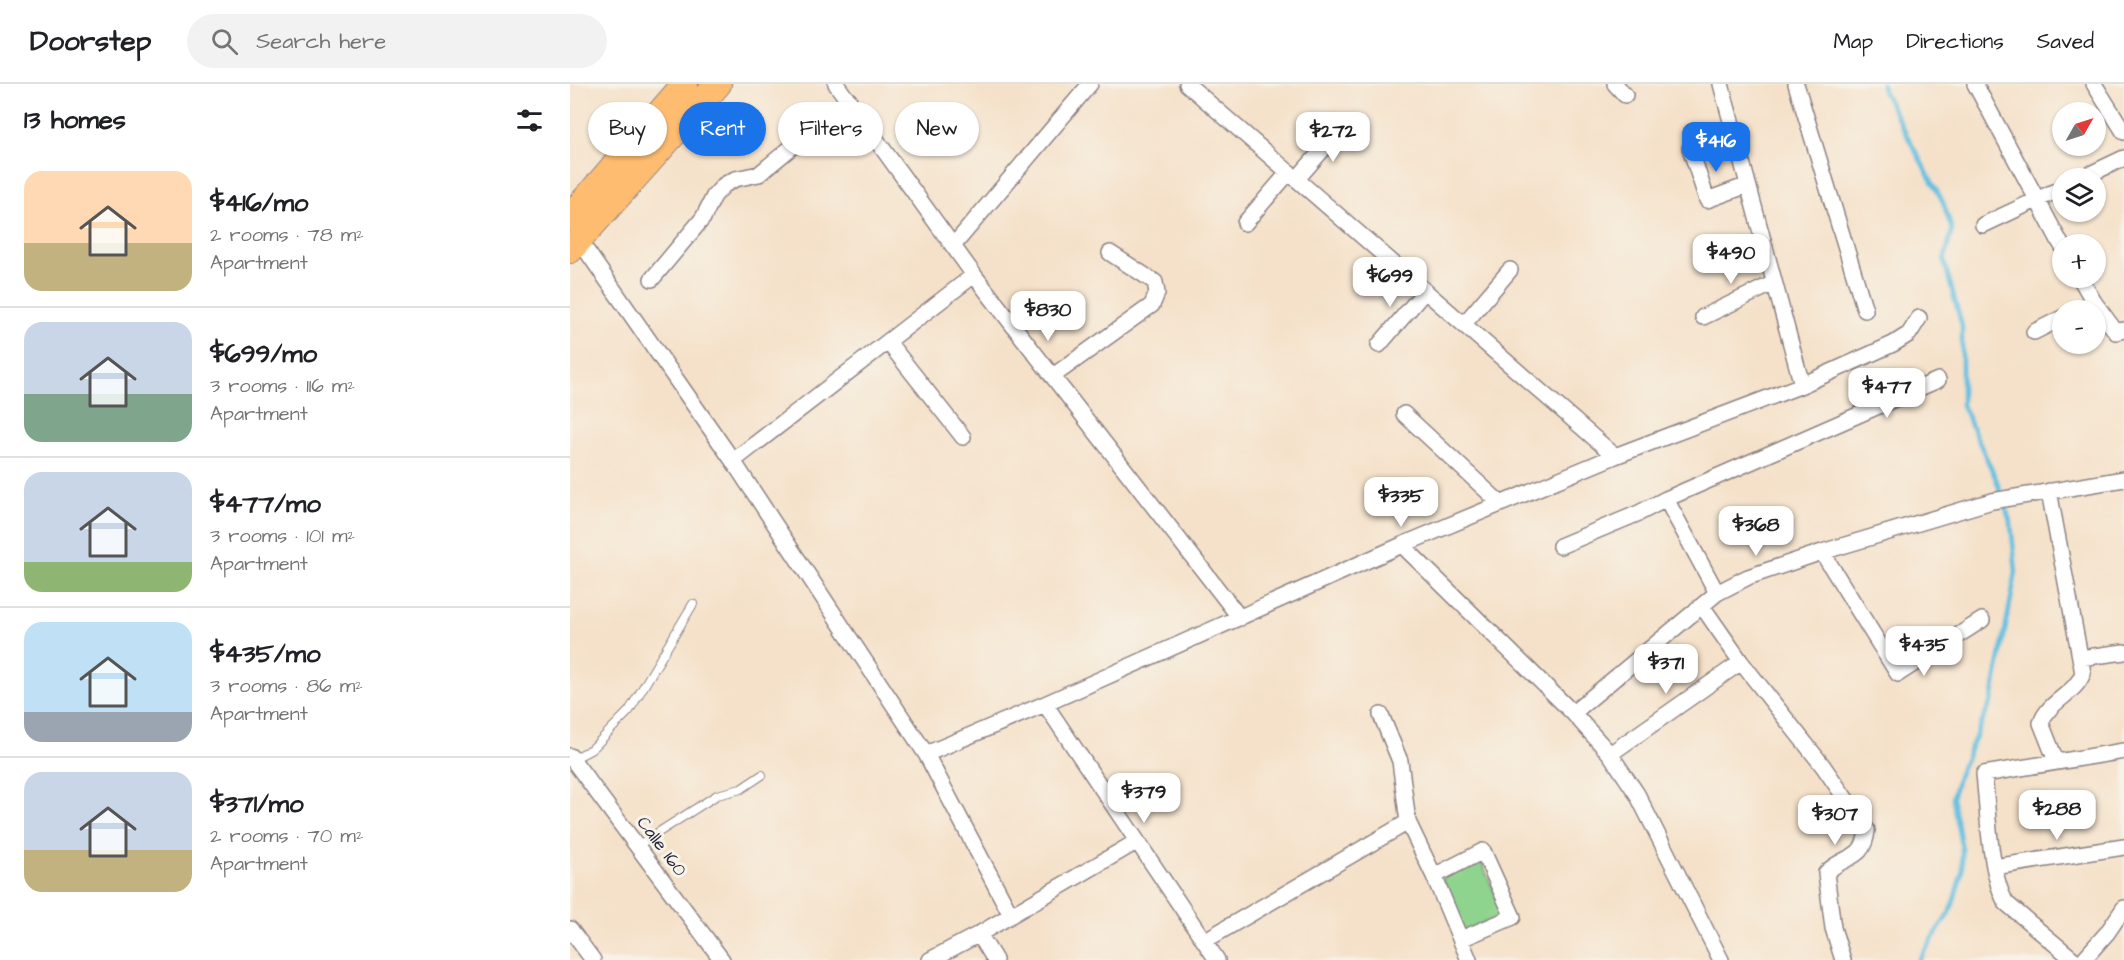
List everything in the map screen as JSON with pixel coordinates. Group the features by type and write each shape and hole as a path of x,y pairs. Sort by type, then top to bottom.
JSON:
{"main road":[{"path":"573,236 685,84"},
{"path":"573,236 718,84"}],"street":[{"path":"836,84 974,274 1240,618"},
{"path":"953,246 1090,84"},
{"path":"1187,84 1616,456"},
{"path":"1721,84 1802,385"},
{"path":"1796,84 1865,310"},
{"path":"1975,84 2055,234"},
{"path":"2094,84 2124,132"},
{"path":"652,279 703,218 714,196 724,185 735,179 759,174 849,100"},
{"path":"1245,223 1344,125"},
{"path":"1690,148 1707,200 1748,185"},
{"path":"2103,168 2124,158"},
{"path":"1983,225 2052,193"},
{"path":"573,236 733,461 926,754 1011,915"},
{"path":"1053,376 1152,304 1157,293 1155,282 1110,253"},
{"path":"1464,324 1510,270"},
{"path":"733,461 974,274"},
{"path":"1703,317 1774,283"},
{"path":"1379,345 1425,291"},
{"path":"926,754 1045,704 1402,545 1616,456 1802,385 1893,344 1909,334 1919,318"},
{"path":"2106,318 2116,332 2124,330"},
{"path":"2034,332 2052,323"},
{"path":"888,342 963,437"},
{"path":"1560,546 1640,513 1666,499 1938,380"},
{"path":"1404,414 1501,504"},
{"path":"1573,713 1717,593 1748,577 1822,552 1992,501 2124,479"},
{"path":"2049,491 2083,673 2076,685 2045,712 2041,723 2056,761"},
{"path":"1666,499 1717,593"},
{"path":"1402,545 1573,713 1610,754 1637,794 1720,960"},
{"path":"1822,552 1898,674 1982,620"},
{"path":"1702,606 1741,662 1823,766 1867,830 1862,849 1833,865 1826,873 1833,927 1844,960"},
{"path":"2080,658 2124,652"},
{"path":"1610,754 1741,662"},
{"path":"1045,704 1211,951"},
{"path":"1381,715 1400,761 1408,822 1470,960"},
{"path":"2074,960 2006,903 1999,891 1994,867 1984,774 2124,751"},
{"name":"Calle 160","path":"571,758 722,960"},
{"path":"1197,960 1408,822"},
{"path":"930,960 1136,842"},
{"path":"1994,867 2124,847"},
{"path":"1434,876 1483,851 1513,917 1461,939"},
{"path":"2083,960 2108,933 2124,908"},
{"path":"570,929 593,960"},
{"path":"979,934 995,960"}],"lane":[{"path":"571,758 592,749 629,711 693,604"},
{"path":"637,846 717,795 741,789 762,775"}],"green space":[{"path":"1480,859 1505,915 1463,931 1442,878"}],"waterway":[{"path":"1882,84 1883,91 1943,202 1952,230 1944,261 1962,326 1962,405 1996,479 2011,524 2016,572 1992,700 1959,774 1952,798 1962,849 1962,872 1951,910 1919,960"}]}
